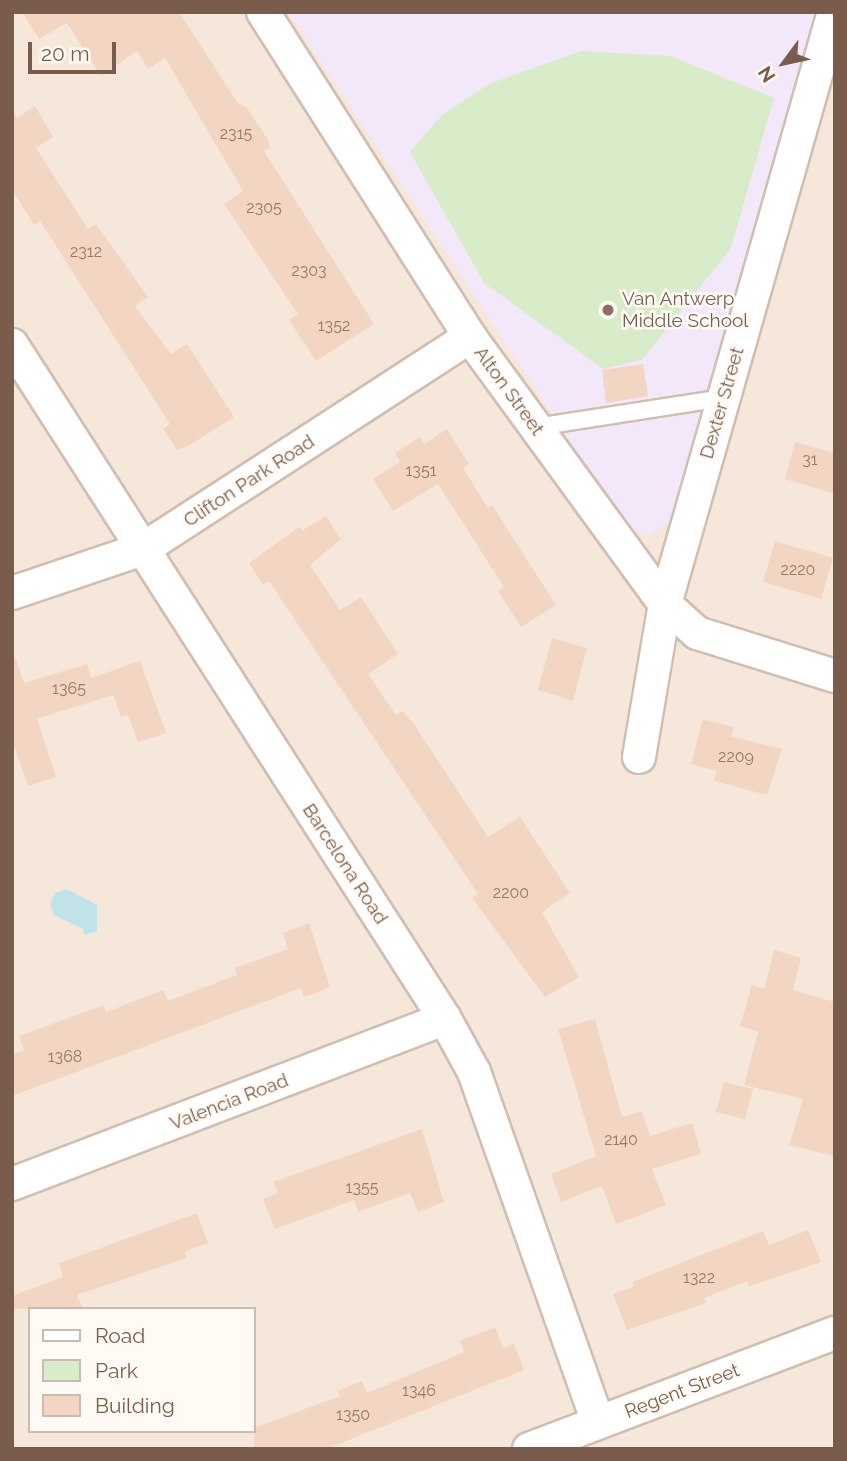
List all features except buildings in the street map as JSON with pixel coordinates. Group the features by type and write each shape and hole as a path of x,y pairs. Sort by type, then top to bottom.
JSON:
{"street":[{"name":"Alton Street","path":"263,12 470,337 665,604 697,633 835,676"},
{"name":"Dexter Street","path":"639,757 665,604 834,12"},
{"name":"Clifton Park Road","path":"12,593 143,550 470,337"},
{"name":"Barcelona Road","path":"12,345 445,1019 474,1072 598,1422"},
{"name":"Valencia Road","path":"12,1184 445,1019"},
{"name":"Regent Street","path":"529,1449 835,1334"}],"lane":[{"path":"536,427 724,398"}],"shaded area":[{"path":"12,12 289,12 626,526 671,519 817,12 835,12 835,1449 12,1449"},
{"name":"Van Antwerp Middle School","path":"289,12 817,12 671,519 649,536 626,527"}],"green space":[{"path":"581,51 671,56 774,98 731,248 642,360 603,369 484,283 410,152 442,115 489,84"}],"water":[{"path":"66,889 97,905 97,931 85,935 83,929 54,915 50,904 55,893"}],"place":[{"name":"Van Antwerp Middle School","path":"608,310"}]}
